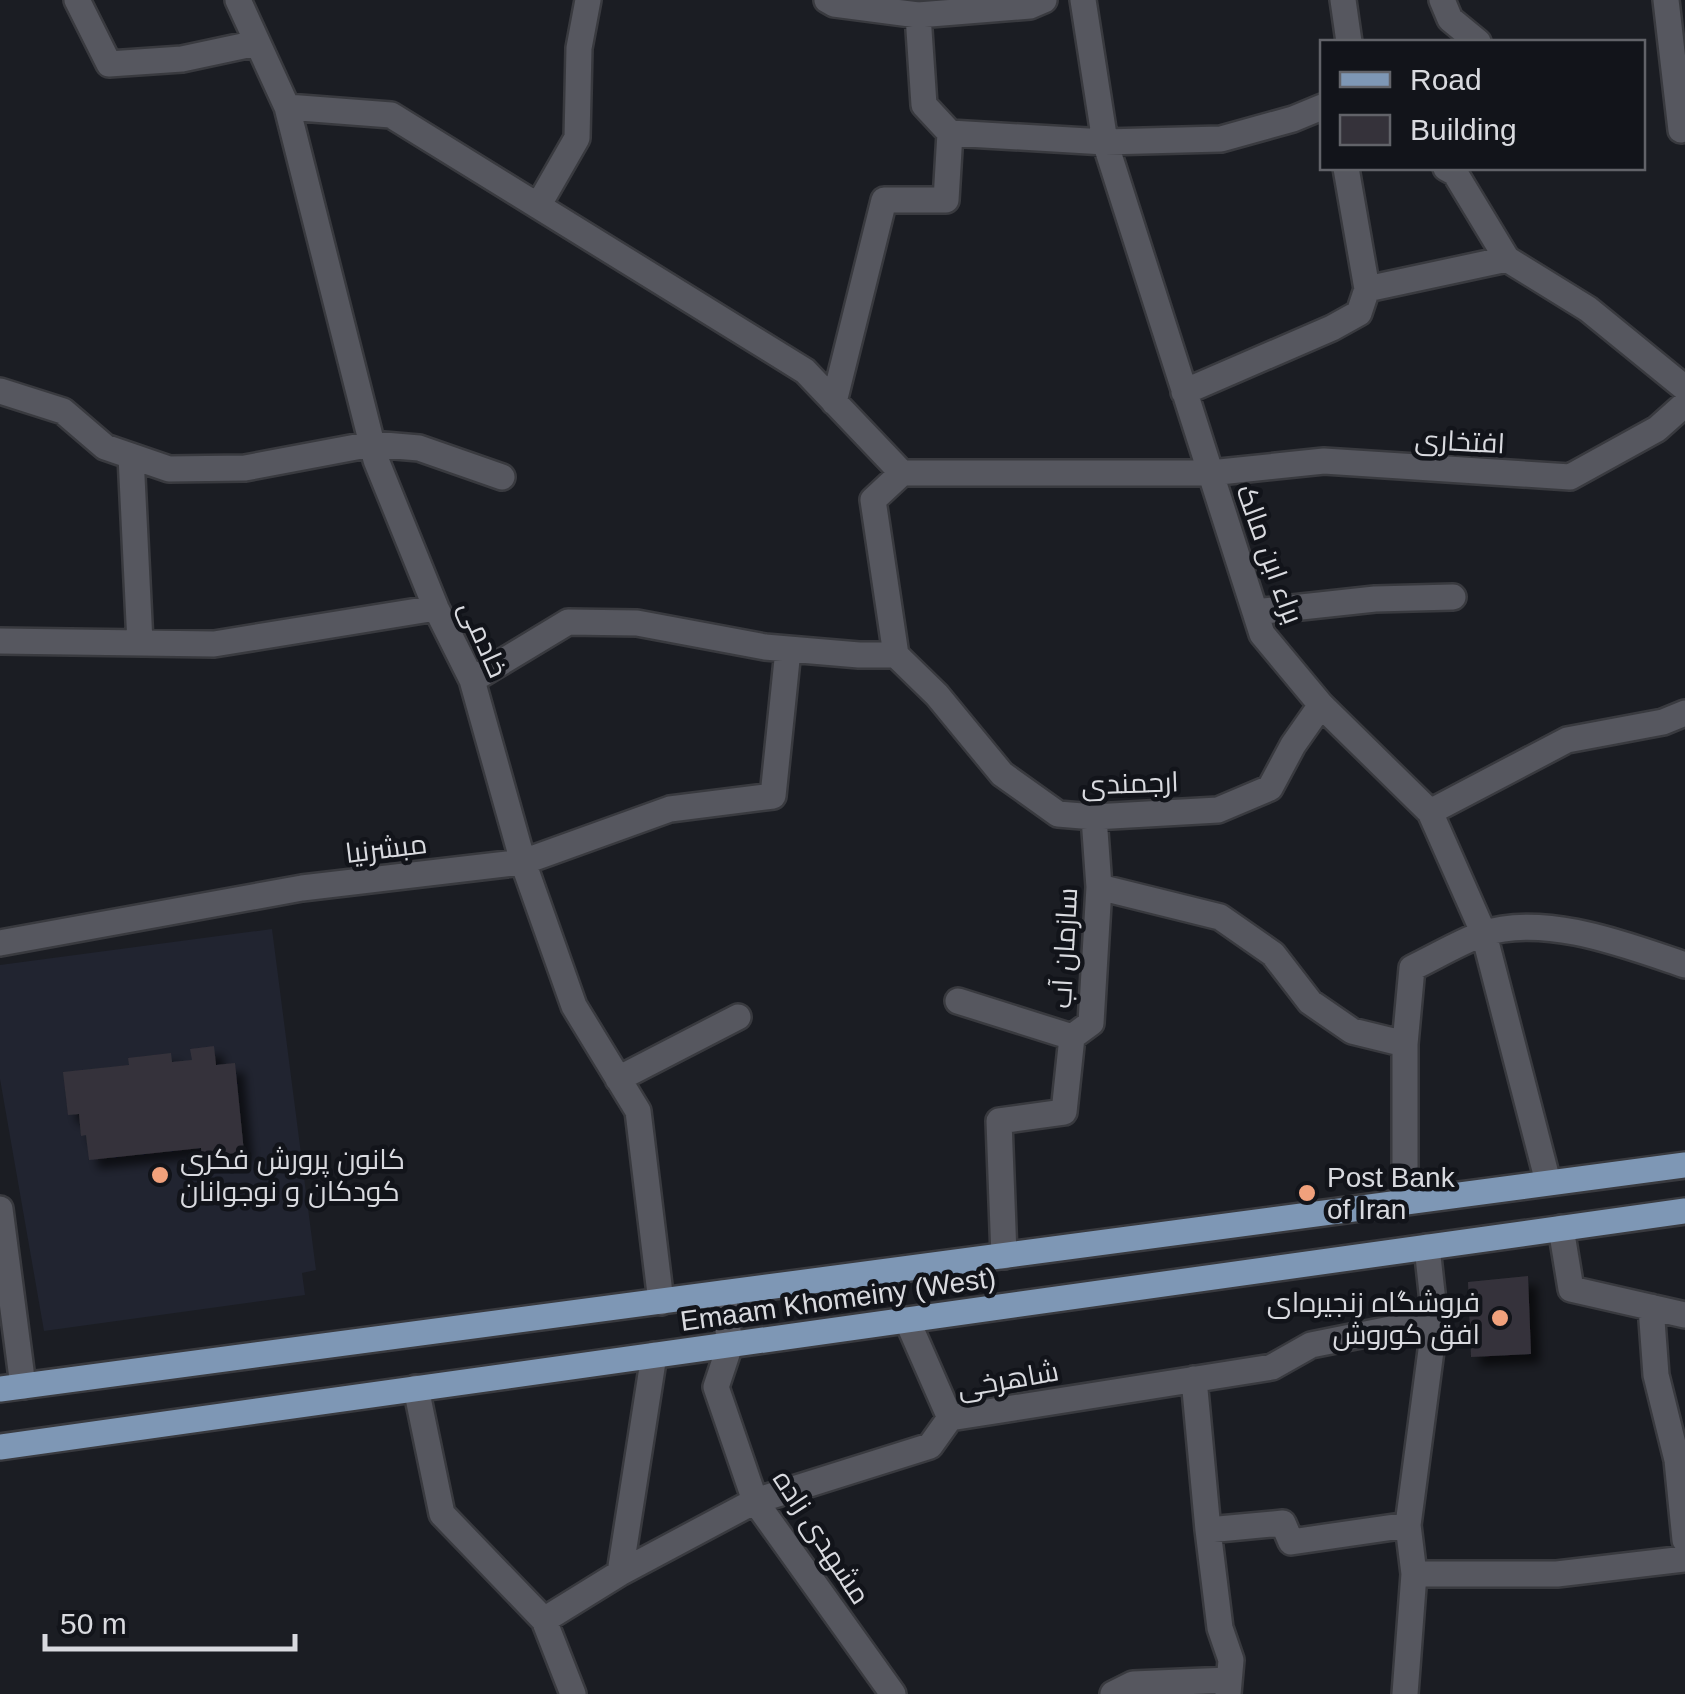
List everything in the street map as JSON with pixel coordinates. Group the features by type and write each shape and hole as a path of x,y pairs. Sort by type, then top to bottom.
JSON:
{"main road":[{"name":"Emaam Khomeiny (West)","path":"12,1387 1685,1166"},
{"name":"Emaam Khomeiny (West)","path":"0,1446 1685,1211"}],"street":[{"path":"77,0 109,64 182,59 258,42"},
{"name":"خادمی","path":"238,0 287,107 376,460 436,608 472,680 523,862 574,1006 638,1111 661,1302"},
{"path":"538,206 577,138 579,48 588,0"},
{"path":"827,0 918,15 1030,6 1044,0"},
{"name":"براء ابن مالک","path":"1083,0 1105,142 1262,634 1320,705 1430,812 1484,934 1548,1182"},
{"path":"1342,0 1349,40"},
{"path":"1442,0 1450,19 1476,40"},
{"path":"1666,0 1680,130"},
{"path":"918,15 924,104 950,133 1105,142 1221,139 1320,108"},
{"path":"287,107 391,116 805,371 902,474 873,500 896,656 788,650 637,623 568,622 472,680"},
{"path":"834,402 884,200 946,200 950,133"},
{"path":"1184,392 1359,313 1367,288 1346,170"},
{"path":"1453,170 1506,259 1588,309 1685,388"},
{"path":"1367,288 1506,259"},
{"path":"0,391 63,411 105,447 169,469 244,468 372,444 419,448 502,477"},
{"name":"افتخاری","path":"902,474 1210,473 1324,461 1570,478 1657,429 1685,404"},
{"path":"131,456 140,643"},
{"path":"1255,612 1375,599 1452,597"},
{"path":"0,641 214,644 436,608"},
{"name":"مبشرنیا","path":"0,943 302,888 523,862 670,809 773,796 788,650"},
{"name":"ارجمندی","path":"896,656 937,695 1002,774 1058,814 1094,817 1218,810 1270,788 1320,705"},
{"path":"1430,812 1567,740 1664,722 1685,713"},
{"name":"سازمان آب","path":"1004,1256 999,1121 1064,1112 1072,1037 1091,1022 1099,887 1094,817"},
{"path":"1099,887 1220,918 1273,954 1310,1002 1352,1031 1405,1044"},
{"path":"1406,1202 1405,1044 1412,968 1484,934 1522,927 1596,935 1685,965"},
{"path":"958,1001 1072,1037"},
{"path":"618,1079 738,1017"},
{"path":"0,1210 12,1387"},
{"path":"1561,1228 1571,1289 1685,1315"},
{"path":"1405,1694 1414,1574 1408,1525 1435,1320 1428,1247"},
{"path":"723,1293 730,1344"},
{"path":"1651,1307 1656,1375 1677,1460 1685,1540"},
{"path":"907,1320 950,1418"},
{"name":"شاهرخی","path":"544,1620 754,1501 930,1446 950,1418 1272,1366 1311,1345 1435,1320"},
{"name":"مشهدی زاده","path":"730,1344 716,1387 754,1501 893,1694"},
{"path":"620,1574 654,1355"},
{"path":"1113,1694 1133,1684 1228,1687 1231,1660 1220,1628 1194,1379"},
{"path":"416,1388 442,1514 544,1620 573,1694"},
{"path":"1208,1530 1284,1523 1292,1542 1408,1525"},
{"path":"1414,1574 1557,1574 1685,1559"}],"shaded area":[{"name":"کانون پرورش فکری کودکان و نوجوانان","path":"272,929 316,1270 302,1273 305,1295 44,1331 0,1079 0,965"}],"building":[{"path":"214,1046 216,1065 235,1063 244,1152 202,1157 201,1148 89,1160 79,1114 68,1115 63,1072 129,1065 128,1058 171,1053 172,1062 192,1060 190,1049"},
{"name":"فروشگاه زنجیره‌ای افق کوروش","path":"1528,1276 1531,1354 1471,1357 1468,1282"}],"place":[{"name":"کانون پرورش فکری کودکان و نوجوانان","path":"160,1175"},
{"name":"Post Bank of Iran","path":"1307,1193"},
{"name":"فروشگاه زنجیره‌ای افق کوروش","path":"1500,1318"}]}
